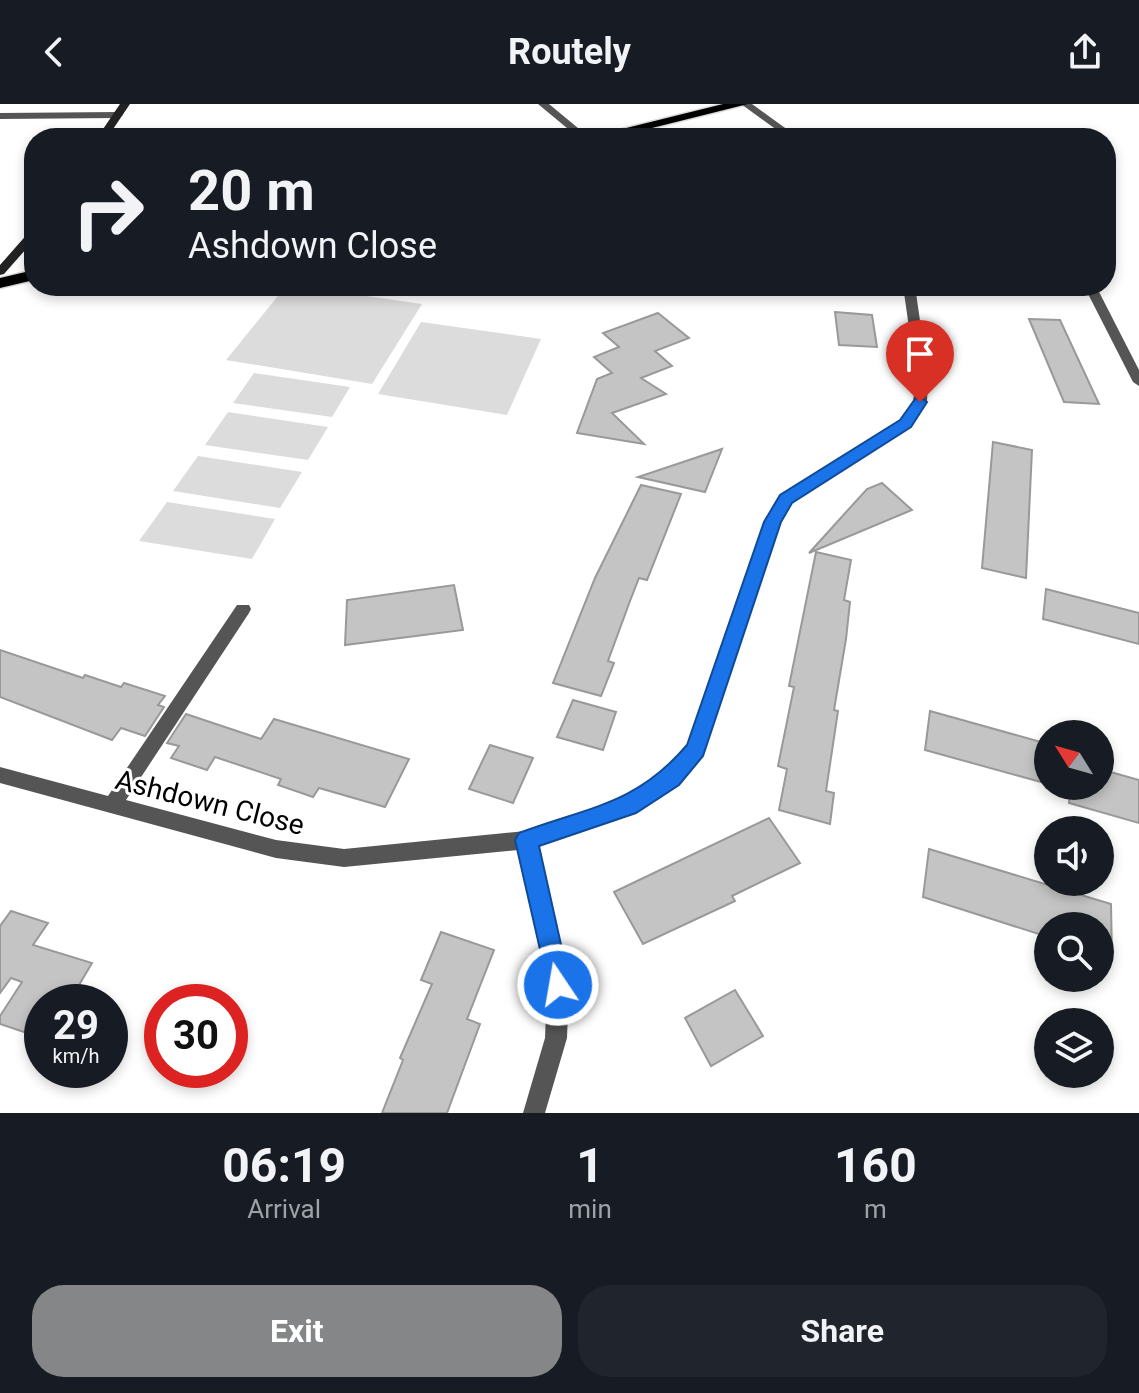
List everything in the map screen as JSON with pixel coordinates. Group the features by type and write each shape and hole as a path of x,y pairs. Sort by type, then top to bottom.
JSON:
{"highway":[{"path":"637,128 744,104"},
{"path":"0,283 24,277"}],"street":[{"path":"109,128 125,104"},
{"path":"543,104 573,128"},
{"path":"744,104 779,128"},
{"path":"0,116 118,115"},
{"path":"0,272 24,244"},
{"name":"Ashdown Close","path":"0,775 276,849 344,858 526,840 629,806 671,778 695,749 772,522 786,499 905,424 920,402 922,376 910,296"},
{"path":"1095,296 1139,382"},
{"path":"112,805 243,609"},
{"path":"526,840 558,985 556,1038 534,1113"}],"shaded area":[{"path":"278,296 366,296 422,304 372,384 226,360"},
{"path":"421,322 541,339 507,415 378,394"},
{"path":"254,373 350,387 332,417 233,403"},
{"path":"228,412 328,427 308,460 205,445"},
{"path":"198,456 302,472 280,508 173,491"},
{"path":"167,502 275,519 252,559 139,541"}],"building":[{"path":"835,312 872,315 877,347 839,345"},
{"path":"658,313 689,338 655,351 672,366 641,378 666,394 612,413 644,444 577,433 597,379 612,373 594,357 619,347 603,333"},
{"path":"1029,319 1060,320 1099,404 1064,402"},
{"path":"993,442 1032,450 1026,578 982,568"},
{"path":"722,449 705,492 638,477"},
{"path":"882,483 912,510 809,553 867,489"},
{"path":"641,485 681,494 647,580 639,578 608,661 614,663 601,696 553,683 595,578"},
{"path":"816,552 851,560 844,600 850,602 846,639 834,710 838,711 826,791 834,793 830,824 779,810 787,769 778,766 794,687 789,686"},
{"path":"454,585 463,630 345,645 347,600"},
{"path":"1046,589 1139,613 1139,644 1043,619"},
{"path":"0,650 83,678 85,675 121,687 124,683 165,696 158,705 164,707 145,736 121,728 112,740 0,697"},
{"path":"573,700 616,712 603,750 557,737"},
{"path":"930,711 1034,740 1034,780 925,750"},
{"path":"186,714 261,739 274,719 409,759 385,807 319,788 313,797 278,785 281,779 215,757 207,770 171,758 179,746 167,743"},
{"path":"490,745 533,758 513,803 469,789"},
{"path":"1114,773 1139,780 1139,823 1069,803 1069,800 1114,800"},
{"path":"769,818 800,863 732,896 735,901 643,944 614,892"},
{"path":"929,849 1034,881 1034,896 1085,896 1111,904 1111,912 1034,912 1034,933 923,897"},
{"path":"11,911 48,923 33,945 92,963 80,984 24,984 24,1032 0,1024 0,1016 22,982 11,978 0,993 0,926"},
{"path":"441,932 494,950 467,1019 480,1024 447,1113 382,1113 403,1060 400,1058 432,984 421,980"},
{"path":"735,990 763,1036 711,1066 685,1018"}],"route":[{"path":"558,985 526,840 629,806 671,778 695,749 772,522 786,499 809,481 905,424 920,402"}]}
